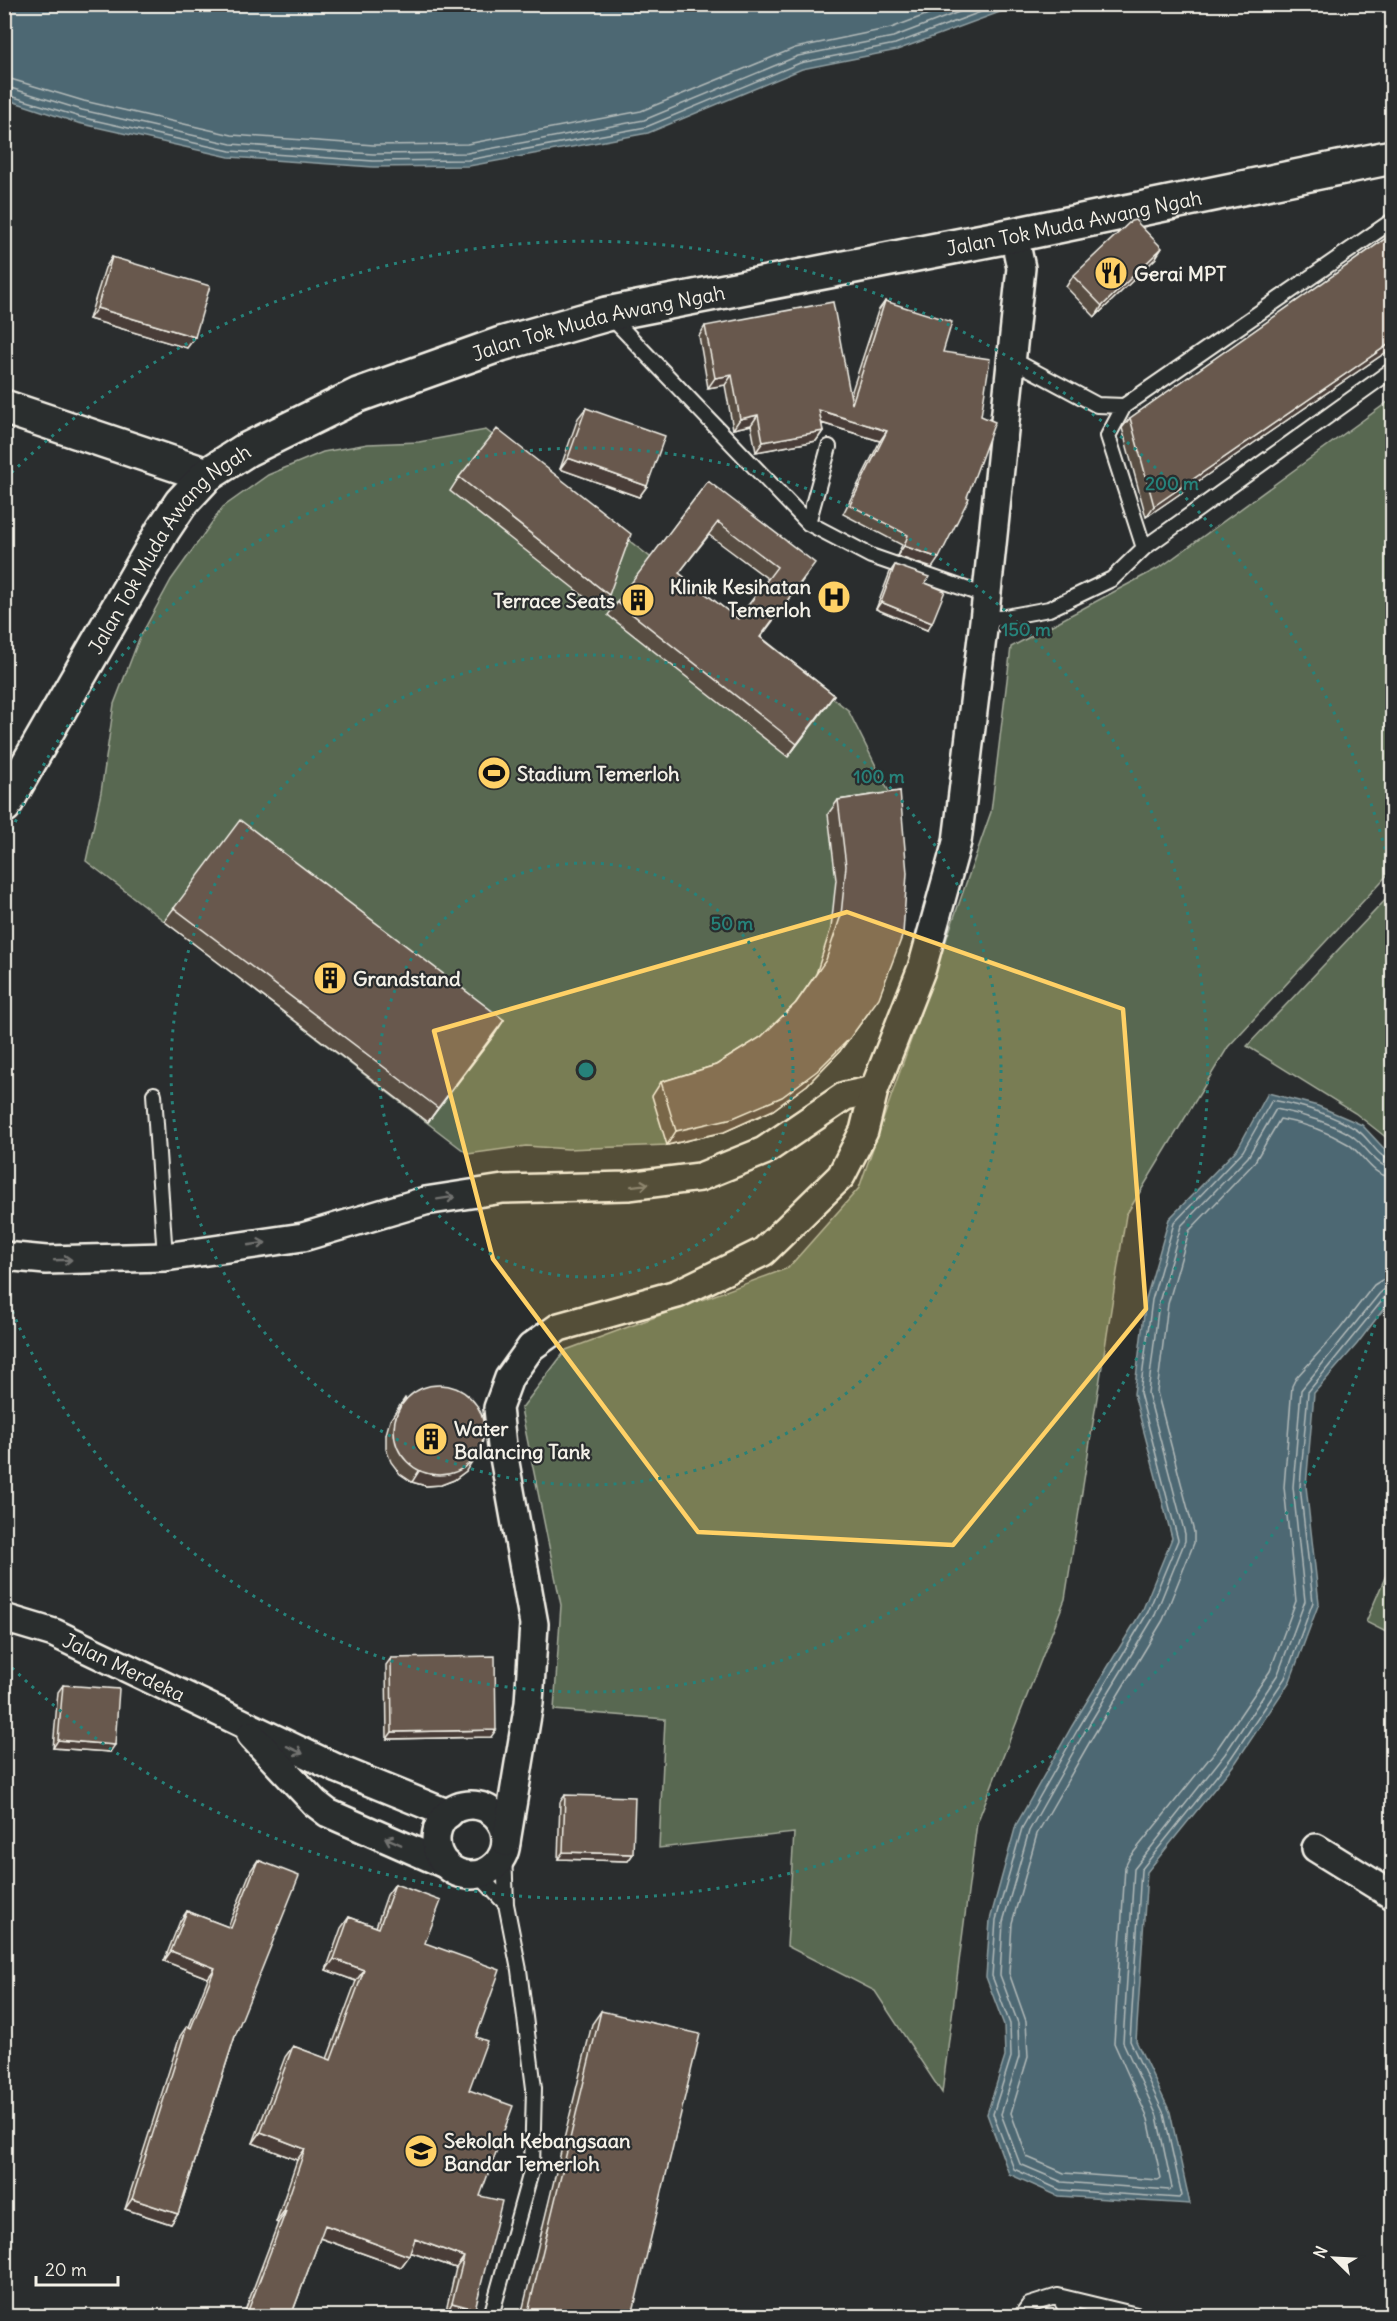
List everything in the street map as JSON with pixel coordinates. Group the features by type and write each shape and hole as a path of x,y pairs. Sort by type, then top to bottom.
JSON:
{"main road":[{"name":"Jalan Tok Muda Awang Ngah","path":"4,806 163,530 181,503 207,475 246,450 358,395 501,344 607,314 1014,235 1392,157"},
{"path":"4,407 207,475"}],"street":[{"path":"505,1848 505,1831 500,1820 492,1812 482,1807 470,1805 449,1814 439,1828 437,1838 441,1857 456,1872 467,1875 478,1874 498,1863 505,1848 529,1703 534,1624 502,1446 498,1408 509,1378 531,1347 559,1327 677,1294 763,1252 841,1176 864,1131 874,1090 922,968 957,842 985,608 1021,268 1014,235"},
{"path":"4,1256 46,1260 165,1257 303,1237 425,1201 503,1189 627,1186 700,1177 764,1151 845,1096 874,1090"},
{"name":"Jalan Merdeka","path":"4,1618 54,1633 338,1769 449,1814"},
{"name":"Jalan Merdeka","path":"242,1725 315,1803 328,1813 447,1865"},
{"path":"482,1807 518,1766"},
{"path":"1316,1848 1392,1895"}],"lane":[{"path":"1144,548 1108,436 1124,406 1392,221"},
{"path":"607,314 808,522 871,556 985,608 1049,609 1112,579 1144,548 1392,370"},
{"path":"1011,359 1097,405 1124,406"},
{"path":"808,522 829,447"},
{"path":"154,1094 165,1257"},
{"path":"491,2316 532,2168 534,2088 519,1970 506,1904 505,1848"},
{"path":"478,1874 506,1904"},
{"path":"1058,2296 1071,2316"},
{"path":"1021,2316 1029,2304 1058,2296 1141,2316"}],"highlighted area":[{"path":"847,912 1123,1009 1146,1309 953,1545 698,1532 493,1259 434,1031"}],"green space":[{"path":"1392,399 1392,870 1228,1047 1126,1215 1065,1599 977,1823 942,2093 875,1991 787,1946 794,1833 659,1848 665,1719 554,1710 561,1605 521,1409 566,1350 788,1268 859,1188 991,812 1011,647 1162,566"},
{"path":"486,430 848,710 889,792 898,887 869,1012 840,1051 807,1085 667,1145 568,1149 526,1146 468,1154 86,861 101,792 114,704 139,639 171,580 223,507 268,475 323,452 368,444 419,442"},
{"path":"1392,893 1392,1142 1355,1113 1247,1046"},
{"path":"1392,1561 1392,1635 1366,1622"}],"water":[{"path":"5,4 1019,5 897,50 802,69 648,133 469,166 373,167 229,157 78,123 5,99"},
{"path":"1268,1093 1318,1106 1362,1125 1392,1157 1392,1298 1357,1344 1314,1393 1306,1486 1319,1603 1290,1681 1236,1762 1147,1872 1136,2041 1170,2112 1190,2204 1058,2196 1009,2174 987,2114 1005,2057 1004,2025 986,1977 990,1920 1016,1825 1072,1726 1143,1609 1172,1538 1134,1394 1146,1299 1169,1219 1238,1148"}],"building":[{"name":"Gerai MPT","path":"1135,220 1162,248 1102,306 1073,276 1131,221"},
{"path":"1392,234 1392,342 1154,506 1130,418"},
{"path":"112,257 210,286 195,337 97,308"},
{"path":"885,301 952,322 943,352 990,359 981,416 995,422 967,497 969,498 939,558 904,546 908,535 850,505 887,431 819,410 823,431 763,442 758,415 740,419 732,375 715,378 705,326 833,302 852,404"},
{"path":"586,408 665,436 647,486 568,458"},
{"path":"497,429 631,534 609,595 459,477"},
{"path":"708,481 815,563 760,637 834,695 797,744 617,602","holes":["718,522 777,567 738,619 679,573"]},
{"path":"895,565 929,577 925,583 945,591 932,623 881,602"},
{"path":"900,791 907,873 903,934 879,998 850,1038 817,1071 782,1097 733,1118 676,1131 661,1082 716,1065 761,1037 796,1003 826,960 841,915 846,866 838,800"},
{"name":"Grandstand","path":"240,820 504,1020 438,1108 174,908"},
{"name":"Water Balancing Tank","path":"430,1385 448,1385 464,1392 477,1405 484,1421 484,1439 477,1455 464,1468 448,1475 430,1475 414,1468 401,1455 394,1439 394,1421 401,1405 414,1392"},
{"path":"495,1656 496,1730 392,1732 391,1658"},
{"path":"63,1685 119,1689 115,1745 58,1740"},
{"path":"565,1795 635,1797 633,1854 563,1852"},
{"path":"258,1860 299,1876 235,2036 178,2214 132,2199 187,2026 191,2028 215,1968 171,1951 187,1911 231,1928"},
{"path":"395,1884 441,1901 425,1943 500,1970 476,2037 487,2041 469,2090 513,2106 480,2196 502,2201 475,2309 452,2303 464,2257 415,2239 409,2256 325,2225 291,2316 246,2316 286,2211 284,2211 305,2149 261,2132 293,2046 331,2060 364,1970 334,1959 349,1917 379,1928"},
{"path":"601,2011 700,2034 632,2316 527,2316"}],"place":[{"name":"Gerai MPT","path":"1111,273"},
{"name":"Klinik Kesihatan Temerloh","path":"834,597"},
{"name":"Terrace Seats","path":"638,600"},
{"name":"Stadium Temerloh","path":"494,773"},
{"name":"Grandstand","path":"330,978"},
{"name":"Water Balancing Tank","path":"431,1439"},
{"name":"Sekolah Kebangsaan Bandar Temerloh","path":"421,2151"}]}
